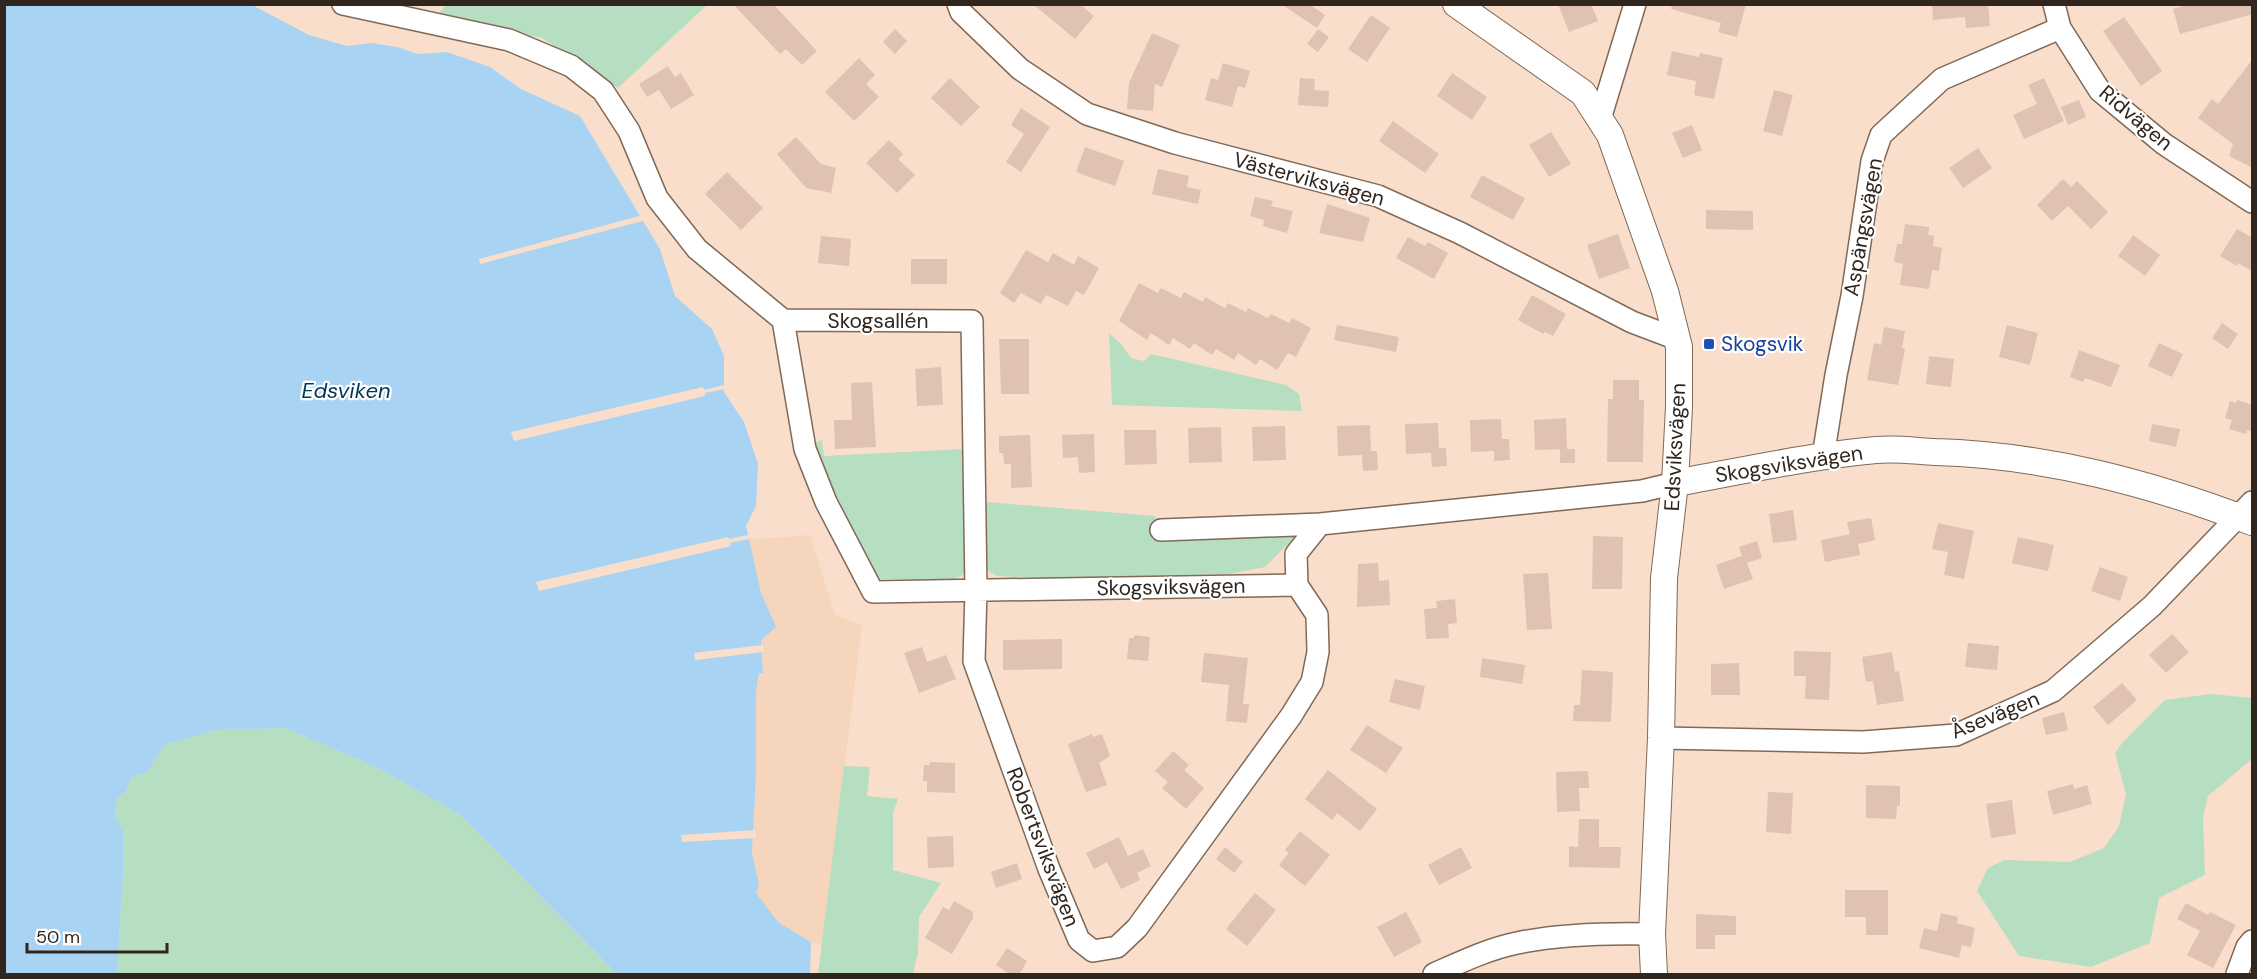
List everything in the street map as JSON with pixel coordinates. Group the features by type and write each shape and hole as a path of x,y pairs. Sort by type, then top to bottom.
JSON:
{"street":[{"path":"343,4 509,40 571,66 603,91 629,130 657,198 697,249 783,320"},
{"name":"Västerviksvägen","path":"958,4 961,12 1020,69 1087,114 1175,143 1378,196 1460,233 1632,322 1677,339"},
{"name":"Edsviksvägen","path":"1456,4 1583,93 1600,119 1610,135 1636,203 1665,291 1679,347 1675,483 1664,578 1661,738 1652,934 1654,975"},
{"path":"1600,119 1635,4"},
{"name":"Ridvägen","path":"2054,4 2060,28 2100,91 2164,144 2253,202"},
{"name":"Aspängsvägen","path":"1823,457 1854,285 1872,161 1881,135 1942,79 2060,28"},
{"name":"Skogsallén","path":"783,320 972,321"},
{"name":"Skogsviksvägen","path":"783,320 805,449 826,502 873,591 1297,585"},
{"name":"Robertsviksvägen","path":"972,321 976,590 974,661 1049,869 1079,940 1093,951 1117,947 1137,928 1291,716 1312,682 1318,652 1317,615 1297,585"},
{"name":"Skogsviksvägen","path":"1161,530 1320,524 1642,491 1823,457 1878,450 2013,456 2120,478 2248,514"},
{"name":"Åsevägen","path":"1661,738 1863,742 1956,735 2054,690 2152,606 2248,514"},
{"path":"1297,585 1296,554 1320,524"},
{"path":"1434,975 1469,958 1517,943 1601,933 1652,934"},
{"path":"2237,975 2247,947 2253,940"}],"shaded area":[{"path":"810,535 835,615 862,625 822,945 811,942 778,922 756,893 759,885 752,853 756,774 756,691 759,673 763,672 761,640 775,627 761,593 747,540"}],"green space":[{"path":"447,4 707,5 618,88 542,38 429,16 440,12"},
{"path":"1109,333 1122,345 1131,358 1144,361 1151,354 1286,385 1299,394 1302,411 1112,405"},
{"path":"822,440 824,456 965,449 969,557 965,574 954,579 880,579 871,572 818,454 816,442"},
{"path":"986,502 1155,516 1157,535 1297,535 1265,567 1229,574 1064,579 997,576 985,565"},
{"path":"2211,694 2252,698 2252,759 2208,796 2203,817 2205,875 2159,898 2150,943 2091,967 2019,956 1977,891 1988,868 2005,860 2070,862 2104,848 2119,826 2126,794 2115,753 2165,700"},
{"path":"285,728 378,768 459,814 617,974 117,974 123,875 123,831 115,816 117,799 126,791 131,778 148,771 163,745 216,730"},
{"path":"844,766 870,767 867,796 898,799 893,813 893,870 941,883 919,917 918,953 913,974 818,974"}],"water":[{"name":"Edsviken","path":"5,5 252,5 309,35 347,46 371,43 397,47 418,54 447,52 490,67 521,89 580,116 660,249 675,296 712,329 724,356 724,392 744,422 758,464 756,506 746,526 761,593 776,627 761,640 763,673 759,673 756,691 756,774 752,853 759,885 756,893 778,922 811,942 810,974 617,974 459,814 378,768 285,728 216,730 164,745 148,771 131,778 126,791 117,799 115,816 123,831 123,875 117,974 5,974"}],"pier":[{"path":"643,215 646,220 480,264 479,259"},
{"path":"724,385 725,389 705,393 705,396 514,441 511,432 703,387 704,390"},
{"path":"748,535 749,539 730,543 731,546 539,591 536,582 728,537 729,539"},
{"path":"763,645 764,652 695,660 694,653"},
{"path":"755,830 756,838 682,842 681,835"}],"building":[{"path":"733,4 773,4 817,51 802,65 786,49 780,54"},
{"path":"1033,4 1080,4 1094,16 1075,39"},
{"path":"1281,4 1309,4 1325,15 1317,28"},
{"path":"1558,4 1591,4 1598,21 1569,32"},
{"path":"1672,4 1746,4 1737,37 1718,32 1721,23 1671,9"},
{"path":"1932,4 1988,4 1990,26 1966,28 1965,17 1933,20"},
{"path":"2189,4 2253,4 2253,14 2180,34 2173,9"},
{"path":"1371,15 1390,28 1367,62 1348,49"},
{"path":"2124,17 2162,71 2141,86 2103,31"},
{"path":"895,29 907,41 895,54 883,42"},
{"path":"1318,29 1329,37 1318,52 1307,44"},
{"path":"1152,33 1180,45 1162,87 1155,84 1153,111 1127,109 1129,83"},
{"path":"1672,51 1699,57 1700,53 1723,58 1714,99 1694,95 1696,81 1667,75"},
{"path":"859,58 875,75 866,84 879,97 854,121 825,92"},
{"path":"2253,59 2253,168 2229,156 2233,144 2198,118 2212,99 2218,104"},
{"path":"1223,63 1250,71 1245,88 1238,86 1232,107 1205,100 1211,78 1218,80"},
{"path":"668,66 675,77 681,73 694,95 671,109 659,90 647,97 639,84"},
{"path":"1452,73 1487,97 1472,120 1437,96"},
{"path":"950,78 980,107 961,126 931,98"},
{"path":"1300,78 1315,79 1314,90 1329,91 1328,107 1298,105"},
{"path":"2044,78 2064,121 2024,139 2013,115 2037,104 2028,85"},
{"path":"1774,90 1793,95 1782,136 1763,131"},
{"path":"2079,100 2086,117 2068,125 2061,107"},
{"path":"1021,108 1050,127 1021,172 1006,162 1024,134 1011,125"},
{"path":"1393,121 1439,154 1425,173 1379,141"},
{"path":"1692,125 1702,150 1683,158 1672,133"},
{"path":"1551,132 1571,164 1549,177 1529,145"},
{"path":"796,137 821,164 836,168 831,193 806,188 777,154"},
{"path":"889,140 903,154 898,159 915,175 897,193 866,163"},
{"path":"1085,147 1124,161 1115,186 1076,172"},
{"path":"1978,148 1992,168 1963,188 1949,168"},
{"path":"1158,169 1189,176 1187,187 1201,190 1198,204 1152,194"},
{"path":"727,172 763,208 741,230 705,194"},
{"path":"1482,175 1525,198 1513,220 1470,197"},
{"path":"2063,179 2071,187 2077,181 2108,212 2091,229 2068,206 2052,221 2037,205"},
{"path":"1255,197 1273,201 1271,206 1293,211 1287,233 1263,226 1264,220 1250,216"},
{"path":"1327,204 1370,218 1363,242 1319,233"},
{"path":"1706,210 1753,211 1753,230 1706,229"},
{"path":"1905,224 1929,227 1928,235 1934,236 1933,246 1942,248 1939,271 1932,270 1929,289 1900,285 1903,264 1894,262 1897,244 1902,244"},
{"path":"2237,229 2253,238 2253,272 2220,256"},
{"path":"1618,234 1630,268 1599,279 1587,245"},
{"path":"2133,235 2160,255 2145,276 2118,256"},
{"path":"821,236 851,239 849,266 818,263"},
{"path":"1408,237 1425,246 1428,242 1448,253 1434,279 1396,258"},
{"path":"1026,250 1048,262 1053,253 1074,265 1078,256 1099,268 1084,295 1076,291 1068,306 1046,295 1041,304 1021,293 1014,303 1000,293"},
{"path":"911,259 947,259 947,284 911,284"},
{"path":"1139,283 1158,293 1161,288 1181,298 1184,292 1203,302 1205,297 1225,308 1228,303 1246,312 1248,308 1268,318 1271,314 1289,323 1292,318 1311,328 1296,357 1288,353 1277,370 1260,359 1256,365 1238,353 1234,360 1216,349 1212,355 1194,343 1190,349 1173,338 1169,345 1151,333 1147,340 1119,321"},
{"path":"1532,295 1566,314 1553,336 1545,332 1543,334 1518,320"},
{"path":"2222,323 2238,334 2228,349 2212,338"},
{"path":"1337,325 1399,337 1396,352 1334,340"},
{"path":"2007,325 2038,333 2030,365 1999,357"},
{"path":"1884,327 1905,331 1902,348 1905,349 1898,385 1867,380 1874,343 1881,345"},
{"path":"999,339 1029,339 1029,394 1001,394"},
{"path":"2159,343 2183,354 2172,377 2148,366"},
{"path":"2079,350 2120,365 2111,387 2085,378 2083,382 2070,377"},
{"path":"1929,356 1954,359 1951,387 1926,384"},
{"path":"941,367 943,405 917,406 915,369"},
{"path":"1613,380 1639,380 1639,400 1644,400 1643,462 1607,462 1608,399 1613,399"},
{"path":"872,382 876,447 835,449 834,420 852,420 851,383"},
{"path":"2237,400 2253,405 2253,432 2247,430 2246,434 2229,429 2232,420 2225,418 2230,401 2236,403"},
{"path":"1566,418 1567,449 1535,450 1534,420"},
{"path":"1501,419 1502,439 1509,439 1510,460 1494,461 1494,451 1471,452 1470,420"},
{"path":"1438,423 1439,448 1446,448 1447,466 1432,467 1431,453 1406,454 1405,424"},
{"path":"2152,424 2180,429 2176,447 2149,441"},
{"path":"1370,425 1371,451 1377,451 1378,470 1363,471 1362,455 1338,456 1337,426"},
{"path":"1285,426 1286,460 1253,461 1252,427"},
{"path":"1221,427 1222,462 1189,463 1188,428"},
{"path":"1124,430 1156,430 1157,464 1125,465"},
{"path":"1094,434 1095,472 1079,473 1078,457 1063,458 1062,435"},
{"path":"1030,435 1032,487 1011,488 1011,464 1004,464 1003,453 999,453 999,436"},
{"path":"1560,449 1575,449 1575,463 1560,463"},
{"path":"1793,510 1797,540 1773,543 1769,514"},
{"path":"1871,518 1875,540 1858,544 1860,555 1825,562 1821,540 1850,534 1847,522"},
{"path":"1938,523 1974,531 1964,579 1944,575 1948,552 1932,549"},
{"path":"1593,536 1623,537 1622,589 1592,589"},
{"path":"2018,537 2054,545 2048,571 2012,563"},
{"path":"1757,541 1762,558 1747,563 1753,579 1724,589 1716,565 1742,556 1739,547"},
{"path":"1378,563 1379,581 1389,580 1390,605 1357,607 1358,564"},
{"path":"2100,567 2128,577 2120,601 2091,591"},
{"path":"1548,573 1552,629 1527,630 1523,574"},
{"path":"1455,599 1457,623 1448,624 1449,638 1426,639 1424,609 1437,608 1436,601"},
{"path":"2172,634 2189,652 2166,673 2149,655"},
{"path":"1134,635 1150,637 1148,661 1127,659 1129,638 1134,638"},
{"path":"1062,639 1062,669 1003,670 1003,640"},
{"path":"1968,643 1999,646 1997,670 1965,667"},
{"path":"922,647 927,662 946,655 956,679 919,693 904,653"},
{"path":"1794,651 1831,652 1829,700 1805,699 1806,676 1794,676"},
{"path":"1892,652 1895,672 1899,671 1904,701 1877,705 1873,681 1866,682 1862,657"},
{"path":"1204,653 1248,658 1243,704 1249,704 1247,723 1226,721 1229,685 1201,682"},
{"path":"1482,658 1525,665 1522,684 1480,677"},
{"path":"1739,663 1740,695 1711,695 1711,664"},
{"path":"1582,670 1613,672 1611,722 1573,721 1574,705 1580,705"},
{"path":"1395,679 1425,686 1420,710 1389,702"},
{"path":"2122,683 2137,700 2108,725 2093,707"},
{"path":"2064,712 2068,730 2046,735 2042,718"},
{"path":"1367,725 1403,748 1386,773 1350,750"},
{"path":"1092,734 1093,737 1102,734 1110,756 1099,763 1107,785 1086,792 1068,744"},
{"path":"1173,751 1189,765 1184,770 1204,788 1186,809 1162,788 1168,782 1155,771"},
{"path":"930,762 955,763 955,793 927,792 927,781 923,781 924,765 930,765"},
{"path":"1328,770 1377,809 1360,831 1337,813 1332,820 1305,799"},
{"path":"1588,771 1589,788 1579,788 1580,811 1557,812 1556,772"},
{"path":"2073,784 2074,789 2087,785 2092,804 2053,815 2047,791"},
{"path":"1866,785 1900,786 1900,806 1897,806 1896,819 1866,818"},
{"path":"1768,792 1793,793 1791,834 1766,832"},
{"path":"2012,800 2016,834 1991,838 1986,804"},
{"path":"1579,819 1599,819 1599,847 1621,847 1620,868 1569,867 1569,846 1578,847"},
{"path":"1300,831 1330,855 1305,886 1279,865 1289,853 1285,850"},
{"path":"953,836 954,867 928,868 927,837"},
{"path":"1119,837 1128,856 1143,849 1151,866 1137,873 1140,880 1121,889 1107,862 1094,869 1086,853"},
{"path":"1225,847 1243,862 1234,873 1216,859"},
{"path":"1461,847 1472,868 1439,885 1428,865"},
{"path":"1017,863 1022,879 996,888 991,872"},
{"path":"1845,890 1888,890 1888,935 1866,935 1866,917 1845,917"},
{"path":"1255,893 1276,910 1247,946 1226,929"},
{"path":"954,901 973,912 973,918 952,954 925,938 943,907 949,910"},
{"path":"2186,903 2208,915 2210,912 2236,925 2213,968 2187,955 2200,931 2177,919"},
{"path":"1406,912 1422,942 1394,957 1377,927"},
{"path":"1941,913 1958,917 1957,923 1975,928 1971,947 1962,945 1959,958 1919,948 1924,928 1937,931"},
{"path":"1696,914 1736,916 1736,935 1715,935 1715,949 1696,949"},
{"path":"1007,948 1027,961 1019,975 1011,975 996,965"}],"place":[{"name":"Skogsvik","path":"1709,344"}]}
